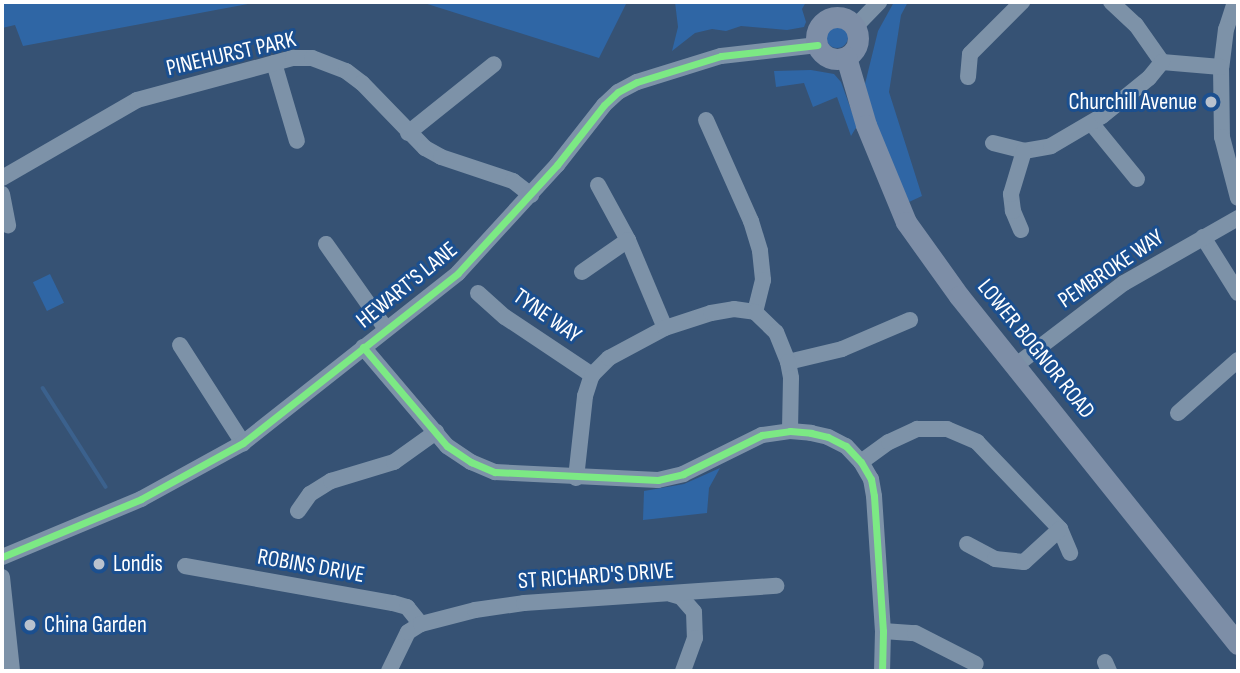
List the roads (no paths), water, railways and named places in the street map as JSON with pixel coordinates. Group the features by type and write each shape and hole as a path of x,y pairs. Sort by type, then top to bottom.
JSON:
{"main road":[{"path":"822,11 846,19 855,27 858,41 852,53 846,57 832,58 817,45 822,11"},
{"name":"LOWER BOGNOR ROAD","path":"846,57 866,125 906,222 1016,366 1238,644"}],"street":[{"path":"855,27 879,2"},
{"path":"968,77 970,54 1022,2"},
{"path":"1111,2 1136,26 1162,62 1221,67"},
{"path":"1235,2 1226,29 1221,67 1222,137 1238,198"},
{"name":"HEWART'S LANE","path":"2,557 141,499 243,443 458,273 531,195 604,105 637,82 721,56 817,45"},
{"name":"PINEHURST PARK","path":"2,177 137,100 293,58 312,58 346,71 408,133 441,157 513,181 531,195"},
{"path":"993,143 1024,151 1051,146 1092,124 1149,78 1162,62"},
{"path":"274,63 297,141"},
{"path":"408,133 494,64"},
{"path":"706,120 751,221 760,251 763,280 755,312"},
{"path":"1092,124 1138,179"},
{"path":"1021,230 1013,211 1011,194 1024,151"},
{"path":"598,185 628,240 665,328"},
{"path":"2,194 8,225"},
{"name":"PEMBROKE WAY","path":"1016,366 1124,283 1238,218"},
{"path":"1203,237 1238,293"},
{"path":"582,272 628,240"},
{"path":"326,244 386,329"},
{"name":"TYNE WAY","path":"478,293 505,317 592,375"},
{"path":"576,478 585,396 592,375 609,358 665,328 711,313 734,309 755,312 776,332 788,362 790,431"},
{"path":"788,362 842,349 910,320"},
{"path":"180,345 243,443"},
{"path":"363,347 447,446 471,462 495,472 658,480 683,474 762,435 790,431 828,437 846,446 861,462 871,479 874,496 883,631 882,671"},
{"path":"1178,413 1238,360"},
{"path":"861,462 889,442 917,429 947,429 977,442 1060,529 1070,553"},
{"path":"298,511 310,494 331,481 394,462 436,432"},
{"path":"967,544 995,559 1024,562 1060,529"},
{"name":"ROBINS DRIVE","path":"184,566 393,603 407,607 421,624"},
{"path":"2,577 12,671"},
{"name":"ST RICHARD'S DRIVE","path":"421,624 500,606 776,586"},
{"path":"669,594 681,597 694,612 695,638 683,671"},
{"path":"389,671 408,632 421,624"},
{"path":"883,631 915,633 976,664"}],"waterway":[{"path":"43,388 106,487"}],"place":[{"name":"Churchill Avenue","path":"1211,102"},
{"name":"Londis","path":"99,564"},
{"name":"China Garden","path":"30,625"}]}
